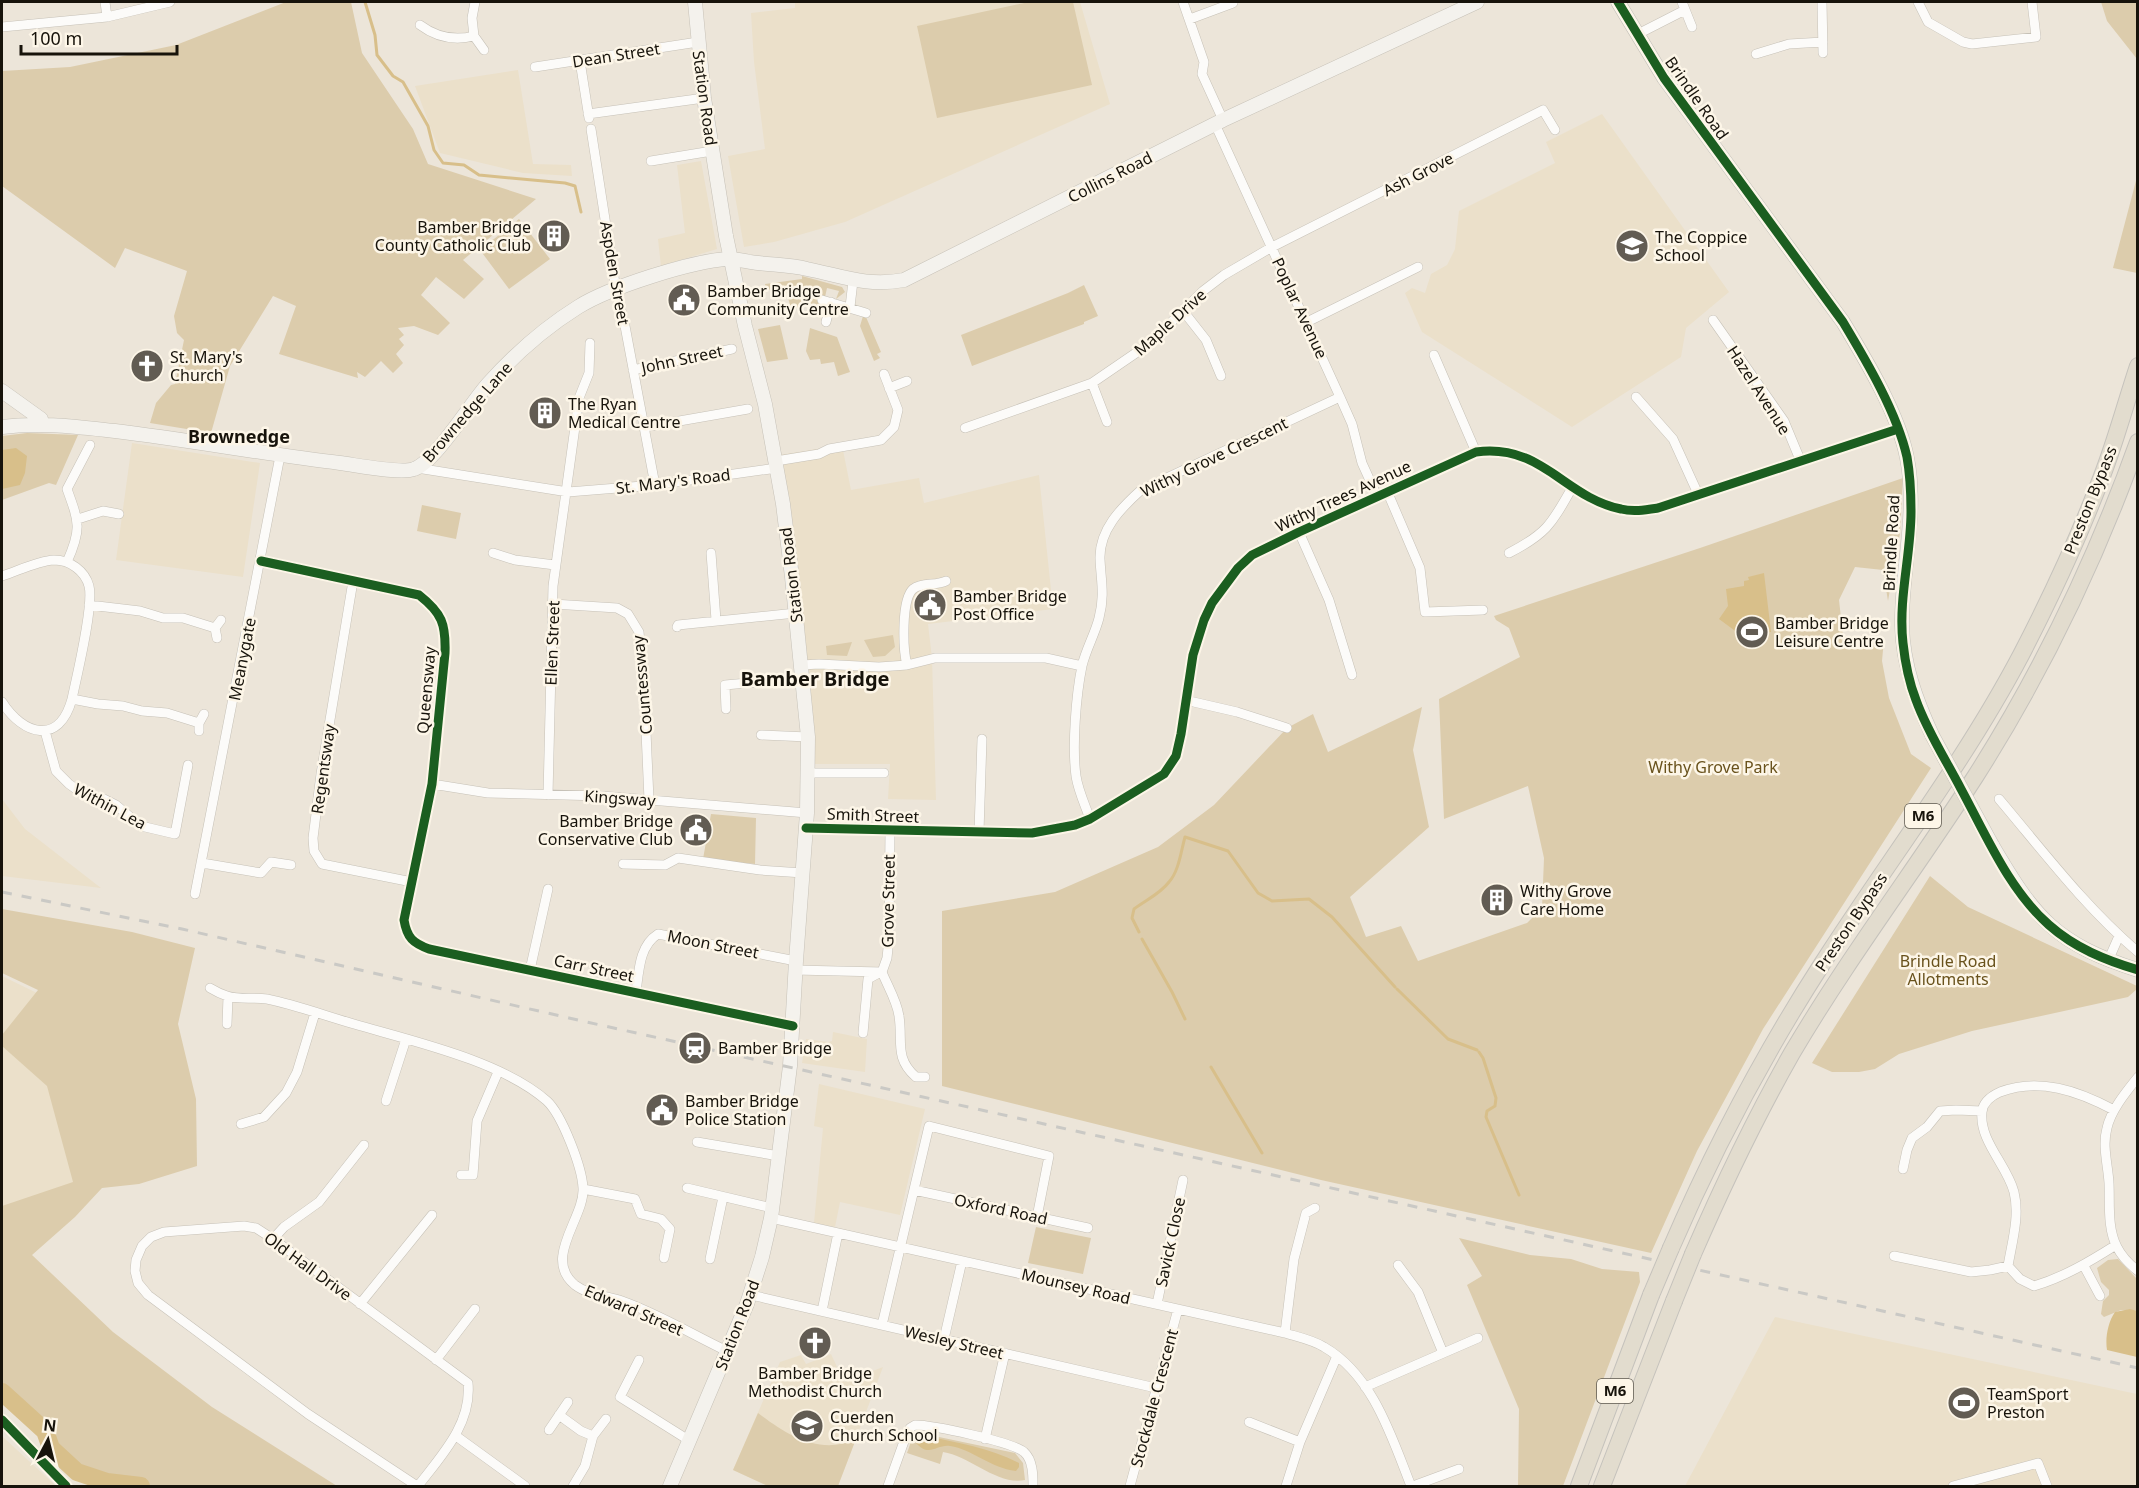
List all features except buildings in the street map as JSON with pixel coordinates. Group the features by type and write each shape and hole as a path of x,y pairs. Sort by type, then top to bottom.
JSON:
{"highway":[{"name":"Preston Bypass","path":"1579,1486 1651,1295 1726,1128 1778,1033 1943,784 2020,655 2054,587 2103,475 2138,366"},
{"name":"Preston Bypass","path":"1602,1486 1693,1254 1746,1137 1793,1052 1843,972 1975,776 2041,662 2076,596 2138,442"}],"main road":[{"name":"Station Road","path":"670,1486 729,1352 751,1295 772,1214 790,1072 808,773 808,737 802,672 777,465 765,404 730,259 704,98 695,2"},
{"name":"Collins Road","path":"730,259 806,268 853,281 892,282 916,275 1219,122 1477,2"},
{"name":"Brindle Road","path":"1618,2 1664,78 1843,322 1868,366 1898,429 1907,460 1911,513 1903,596 1903,643 1912,687 1932,735 2014,883 2036,912 2074,944 2108,961 2138,970"},
{"name":"Brownedge Lane","path":"2,427 66,426 138,434 280,456 410,470 417,468 436,450 487,385 550,327 578,307 616,290 663,274 730,259"},
{"path":"2,391 41,419 42,425"}],"street":[{"path":"105,2 107,17"},
{"path":"2,27 107,17 170,2"},
{"path":"475,2 472,18 474,36 484,50"},
{"name":"Poplar Avenue","path":"1183,2 1204,62 1202,74 1219,122 1272,247 1352,424 1362,463 1377,496"},
{"path":"1190,20 1234,2"},
{"path":"1822,2 1823,53"},
{"path":"1918,2 1928,22 1972,44 2036,37 2032,2"},
{"path":"1636,35 1683,6 1692,27"},
{"path":"420,25 431,34 444,37 474,36"},
{"path":"1947,46 1952,36"},
{"name":"Dean Street","path":"535,67 698,42"},
{"path":"1756,54 1789,44 1823,42"},
{"path":"580,61 589,116 704,98"},
{"name":"Ash Grove","path":"1272,247 1544,110 1555,130"},
{"name":"Aspden Street","path":"591,129 616,290 655,484"},
{"path":"651,161 712,151"},
{"name":"Maple Drive","path":"965,428 1092,383 1149,344 1203,291 1224,275 1272,247"},
{"path":"1307,322 1418,267"},
{"path":"850,307 853,281"},
{"path":"826,322 826,301 866,313"},
{"path":"1184,312 1206,340 1221,376"},
{"name":"Hazel Avenue","path":"1713,320 1784,422 1801,462"},
{"path":"568,492 579,398 588,373 590,343"},
{"name":"John Street","path":"633,370 732,349"},
{"path":"1434,355 1476,452"},
{"name":"St. Mary's Road","path":"417,468 568,492 655,484 777,465 819,454 829,449 881,440 894,427 898,410 884,374"},
{"path":"890,388 907,381"},
{"path":"1092,383 1107,422"},
{"path":"1636,396 1673,439 1699,496"},
{"name":"Withy Grove Crescent","path":"1090,819 1076,777 1077,710 1082,666 1099,619 1103,598 1100,557 1106,532 1118,511 1141,490 1340,397"},
{"path":"645,427 748,409"},
{"name":"Withy Trees Avenue","path":"940,831 1032,833 1075,825 1090,819 1164,774 1176,756 1193,655 1212,603 1238,568 1252,555 1299,532 1476,452 1507,451 1527,457 1610,507 1633,511 1658,508 1699,496 1898,429"},
{"path":"68,562 76,542 78,519 67,489 90,445"},
{"name":"Meanygate","path":"195,894 280,456"},
{"path":"1509,553 1532,541 1550,525 1573,486"},
{"path":"1387,491 1420,568 1425,612 1483,610"},
{"name":"Ellen Street","path":"548,795 555,566 568,492"},
{"path":"78,519 103,511 119,514"},
{"path":"1299,532 1329,600 1352,675"},
{"path":"493,553 515,560 555,566"},
{"path":"711,553 716,620"},
{"path":"2,576 55,560 68,562 77,567 86,578 90,588 90,605 72,699 68,715 63,722 54,729 45,731 31,728 20,721 2,702"},
{"name":"Queensway","path":"261,561 419,595 433,606 441,617 446,635 432,784 404,920"},
{"path":"907,665 904,653 908,597 916,588 946,580"},
{"name":"Regentsway","path":"353,581 321,774 313,838 314,851 322,864 412,882"},
{"name":"Countessway","path":"553,604 617,608 628,614 639,632 649,800"},
{"path":"90,605 140,611 163,618 183,618 218,624 217,638"},
{"path":"677,627 716,620 796,613"},
{"path":"726,709 726,685 802,672 819,664 879,667 907,665 935,658 1046,658 1082,666"},
{"path":"72,699 167,713 200,723"},
{"path":"1185,700 1287,728"},
{"name":"Within Lea","path":"45,731 56,771 69,784 83,794 104,799 116,805 141,826 176,834 188,765"},
{"path":"760,735 808,737"},
{"path":"979,832 982,739"},
{"path":"808,773 884,773"},
{"name":"Kingsway","path":"432,784 488,794 602,796 807,813"},
{"path":"1999,798 2081,897 2138,952"},
{"name":"Smith Street","path":"806,828 940,831"},
{"name":"Grove Street","path":"882,972 887,957 889,938 890,830"},
{"path":"623,864 665,865 678,858 760,870 803,873"},
{"path":"202,863 261,873 271,862 291,865"},
{"path":"530,970 548,889"},
{"name":"Carr Street","path":"404,920 408,938 417,945 429,949 793,1026"},
{"name":"Moon Street","path":"636,992 642,953 648,940 658,934 796,965"},
{"path":"2108,961 2119,936"},
{"path":"796,965 882,972"},
{"path":"863,1033 868,979 882,972"},
{"path":"882,972 899,1015 900,1049 903,1062 916,1077 925,1077"},
{"path":"210,988 228,996 267,999 454,1053 532,1089 549,1104 562,1123 572,1145 583,1189 635,1199 641,1214 661,1219 670,1229 664,1258"},
{"path":"227,1024 228,996"},
{"path":"242,1124 264,1117 286,1093 297,1072 315,1013"},
{"path":"386,1101 406,1039"},
{"path":"461,1175 473,1175 477,1121 498,1072"},
{"path":"2138,1077 2114,1110 2104,1141 2110,1214 2116,1245 2127,1262 2138,1271"},
{"path":"2008,1266 2017,1208 2014,1191 1984,1129 1982,1111 1986,1101 1995,1094 2013,1087 2035,1085 2056,1087 2095,1100 2114,1110"},
{"path":"1903,1169 1912,1138 1927,1127 1940,1111 1982,1111"},
{"path":"882,1325 929,1126 1049,1156 1037,1217"},
{"path":"697,1142 779,1156"},
{"path":"273,1239 284,1227 319,1202 364,1145"},
{"name":"Savick Close","path":"1157,1304 1183,1180"},
{"name":"Mounsey Road","path":"687,1188 838,1233 1285,1333 1323,1346 1348,1366 1365,1387 1378,1408 1412,1486"},
{"name":"Edward Street","path":"583,1189 562,1254 563,1265 574,1284 586,1291 622,1301 655,1315 729,1352"},
{"name":"Oxford Road","path":"914,1190 1088,1228"},
{"path":"710,1259 723,1197"},
{"path":"1285,1333 1294,1259 1306,1213 1315,1208"},
{"path":"360,1304 432,1215"},
{"name":"Old Hall Drive","path":"244,1226 256,1228 360,1304 468,1383 467,1409 456,1436 417,1486 308,1414 148,1295 138,1283 135,1271 136,1260 142,1246 151,1237 164,1232 244,1226"},
{"path":"822,1311 838,1233"},
{"path":"2008,1266 2020,1279 2034,1286 2055,1280 2084,1266 2116,1245"},
{"path":"1894,1256 1971,1272 2008,1266"},
{"path":"944,1340 962,1261"},
{"path":"1398,1264 1418,1292 1443,1353"},
{"path":"2084,1266 2100,1296"},
{"name":"Wesley Street","path":"751,1295 1156,1388"},
{"path":"436,1360 475,1309"},
{"name":"Stockdale Crescent","path":"1130,1485 1178,1309"},
{"path":"1365,1387 1479,1338"},
{"path":"985,1439 1005,1353"},
{"path":"1286,1486 1300,1442 1337,1356"},
{"path":"639,1360 620,1397 690,1441"},
{"path":"549,1430 568,1402"},
{"path":"559,1415 581,1431 593,1436"},
{"path":"573,1486 585,1466 593,1436 606,1419"},
{"path":"1250,1422 1300,1442"},
{"path":"888,1486 910,1428 922,1425 1023,1450 1031,1462 1033,1486"},
{"path":"456,1436 525,1486"},
{"path":"1953,1486 2038,1463 2047,1486"},
{"path":"1412,1486 1459,1469"},
{"path":"1130,1485 1142,1486"}],"shaded area":[{"path":"795,2 1080,2 1110,104 845,222 774,242 744,247 728,156 765,149 754,62 751,13 795,8"},
{"path":"518,70 533,164 571,165 572,176 523,173 440,153 415,86"},
{"path":"1602,114 1729,292 1686,328 1681,357 1572,427 1422,332 1405,293 1412,288 1425,293 1431,274 1447,265 1455,249 1459,211 1555,163 1546,142"},
{"path":"701,161 717,249 661,266 658,239 685,233 677,165"},
{"path":"132,443 260,463 243,577 116,560"},
{"path":"842,445 851,490 919,478 924,503 1039,475 1053,609 928,624 932,658 936,800 888,799 890,764 814,764 808,666 779,455"},
{"path":"16,448 27,456 25,473 20,485 2,489 2,450"},
{"path":"1764,573 1771,632 1742,636 1719,619 1728,606 1726,589 1744,586 1744,581 1749,580 1748,577"},
{"path":"2,799 25,829 101,888 2,876"},
{"path":"2,976 39,994 51,1087 77,1185 2,1209"},
{"path":"833,1032 867,1039 865,1072 802,1063 806,1039 832,1041"},
{"path":"819,1084 925,1109 900,1215 840,1202 835,1227 814,1223 823,1128 814,1126"},
{"path":"2130,1309 2137,1311 2137,1357 2107,1350 2108,1330 2115,1312"},
{"path":"1775,1317 2137,1394 2137,1486 1685,1486"},
{"name":"Cuerden Church School","path":"831,1354 844,1382 883,1367 838,1486 768,1486 733,1470 780,1362 801,1355 806,1364"},
{"path":"2,1436 56,1486 2,1486"},
{"path":"927,1436 997,1453 1019,1463 1019,1467 1016,1471 1007,1469 950,1446 925,1450 916,1443 919,1438"}],"green space":[{"path":"286,2 351,2 362,53 413,129 428,164 536,199 463,260 484,279 464,299 436,277 421,295 450,323 438,335 414,326 398,328 404,335 399,339 404,345 396,354 403,363 393,373 381,361 365,377 357,372 358,378 279,354 296,306 273,296 230,366 211,433 150,423 156,403 171,385 175,384 184,340 177,333 174,316 187,271 125,248 115,268 2,186 2,71 70,67 176,45"},
{"path":"1029,2 1073,2 1092,85 937,118 917,26"},
{"path":"2101,2 2137,2 2137,59 2107,21"},
{"path":"2137,177 2137,273 2113,268"},
{"path":"519,219 550,259 509,289 480,250"},
{"path":"802,276 842,287 845,292 836,299 839,291 827,288 825,297 820,296 819,303 826,306 825,309 812,305 770,312 769,307 790,305 785,287 766,290 765,284 802,279"},
{"path":"1084,285 1098,316 1084,324 972,366 961,335"},
{"path":"863,316 866,317 881,352 877,354 880,358 874,361 860,326"},
{"path":"780,325 788,359 767,362 758,329"},
{"path":"810,328 837,337 850,372 838,376 834,362 821,364 820,359 810,360 806,351"},
{"path":"27,433 78,435 56,485 49,483 2,500 2,436"},
{"name":"Withy Grove Park","path":"1903,478 1900,533 1888,601 1883,570 1855,567 1839,600 1843,636 1884,639 1882,661 1889,698 1911,754 1931,768 1763,1029 1697,1151 1651,1253 1321,1180 942,1086 942,911 1055,892 1158,847 1214,805 1287,728 1313,714 1328,752 1422,707 1413,750 1429,827 1350,897 1366,937 1401,926 1418,961 1527,923 1542,908 1544,858 1528,786 1444,819 1439,699 1520,657 1509,628 1496,620 1494,616"},
{"path":"422,505 461,513 456,539 417,531"},
{"path":"893,635 895,647 885,656 873,657 864,640"},
{"path":"852,642 847,656 827,655 826,646"},
{"path":"711,814 756,818 755,864 703,859"},
{"name":"Brindle Road Allotments","path":"1930,876 1968,907 2137,986 2137,989 2128,997 1972,1031 1899,1054 1875,1069 1859,1072 1832,1072 1812,1063"},
{"path":"2,909 132,932 195,948 178,1024 196,1099 197,1166 139,1184 102,1188 75,1217 32,1255 113,1332 212,1407 337,1486 141,1486 107,1482 77,1472 51,1448 45,1431 2,1392 2,1206 73,1182 47,1086 2,1046 2,1035 38,990 2,973"},
{"path":"1036,1227 1091,1238 1083,1274 1028,1263"},
{"path":"1459,1238 1530,1255 1571,1259 1602,1269 1639,1272 1640,1282 1563,1486 1518,1486 1519,1409 1467,1285 1482,1276"},
{"path":"2118,1259 2137,1279 2137,1311 2121,1310 2104,1317 2101,1314 2103,1301 2109,1295 2109,1290 2101,1282 2097,1268 2108,1260"},
{"path":"758,1413 780,1429 804,1441 830,1445 843,1444 856,1439 838,1486 768,1486 733,1470"},
{"path":"920,1433 1015,1453 1023,1463 1025,1480 1005,1479 943,1452 940,1464 907,1453 913,1436"}],"waterway":[{"path":"365,2 375,35 377,55 393,76 403,82 428,126 434,150 443,163 464,165 479,175 565,183 575,186 581,212"},
{"path":"1139,932 1132,918 1134,909 1161,890 1172,877 1185,837 1228,851 1258,893 1272,901 1309,899 1332,917 1395,987"},
{"path":"1142,939 1185,1019"},
{"path":"1397,989 1448,1039 1477,1050"},
{"path":"1479,1052 1496,1098 1495,1106 1487,1111 1486,1117 1519,1195"},
{"path":"1211,1067 1262,1153"},
{"path":"2,1392 45,1431 51,1448 77,1472 107,1482 141,1486"}],"railway":[{"path":"2,892 182,929 569,1018 2138,1368"}],"cycle path":[{"path":"1618,2 1664,78 1843,322 1889,405 1907,457 1910,484 1910,528 1902,610 1904,650 1908,672 1926,723 1989,843 2010,879 2049,925 2069,940 2091,952 2138,970"},
{"path":"806,828 1032,833 1075,825 1090,819 1164,774 1176,756 1193,655 1204,620 1212,603 1238,568 1252,555 1299,532 1476,452 1499,451 1519,456 1536,463 1601,503 1626,510 1639,510 1658,508 1898,429"},
{"path":"261,561 419,595 433,608 441,620 445,634 445,653 432,784 404,920 409,936 415,942 429,949 793,1026"},
{"path":"2,1420 66,1486"}],"place":[{"name":"Bamber Bridge County Catholic Club","path":"554,236"},
{"name":"The Coppice School","path":"1632,246"},
{"name":"Bamber Bridge Community Centre","path":"684,300"},
{"name":"St. Mary's Church","path":"147,366"},
{"name":"The Ryan Medical Centre","path":"545,413"},
{"name":"Bamber Bridge Post Office","path":"930,605"},
{"name":"Bamber Bridge Leisure Centre","path":"1752,632"},
{"name":"Bamber Bridge Conservative Club","path":"696,830"},
{"name":"Withy Grove Care Home","path":"1497,900"},
{"name":"Bamber Bridge","path":"695,1048"},
{"name":"Bamber Bridge Police Station","path":"662,1110"},
{"name":"Bamber Bridge Methodist Church","path":"815,1343"},
{"name":"TeamSport Preston","path":"1964,1403"},
{"name":"Cuerden Church School","path":"807,1426"}],"district":[{"name":"Brownedge","path":"239,437"},
{"name":"Bamber Bridge","path":"815,679"}]}
